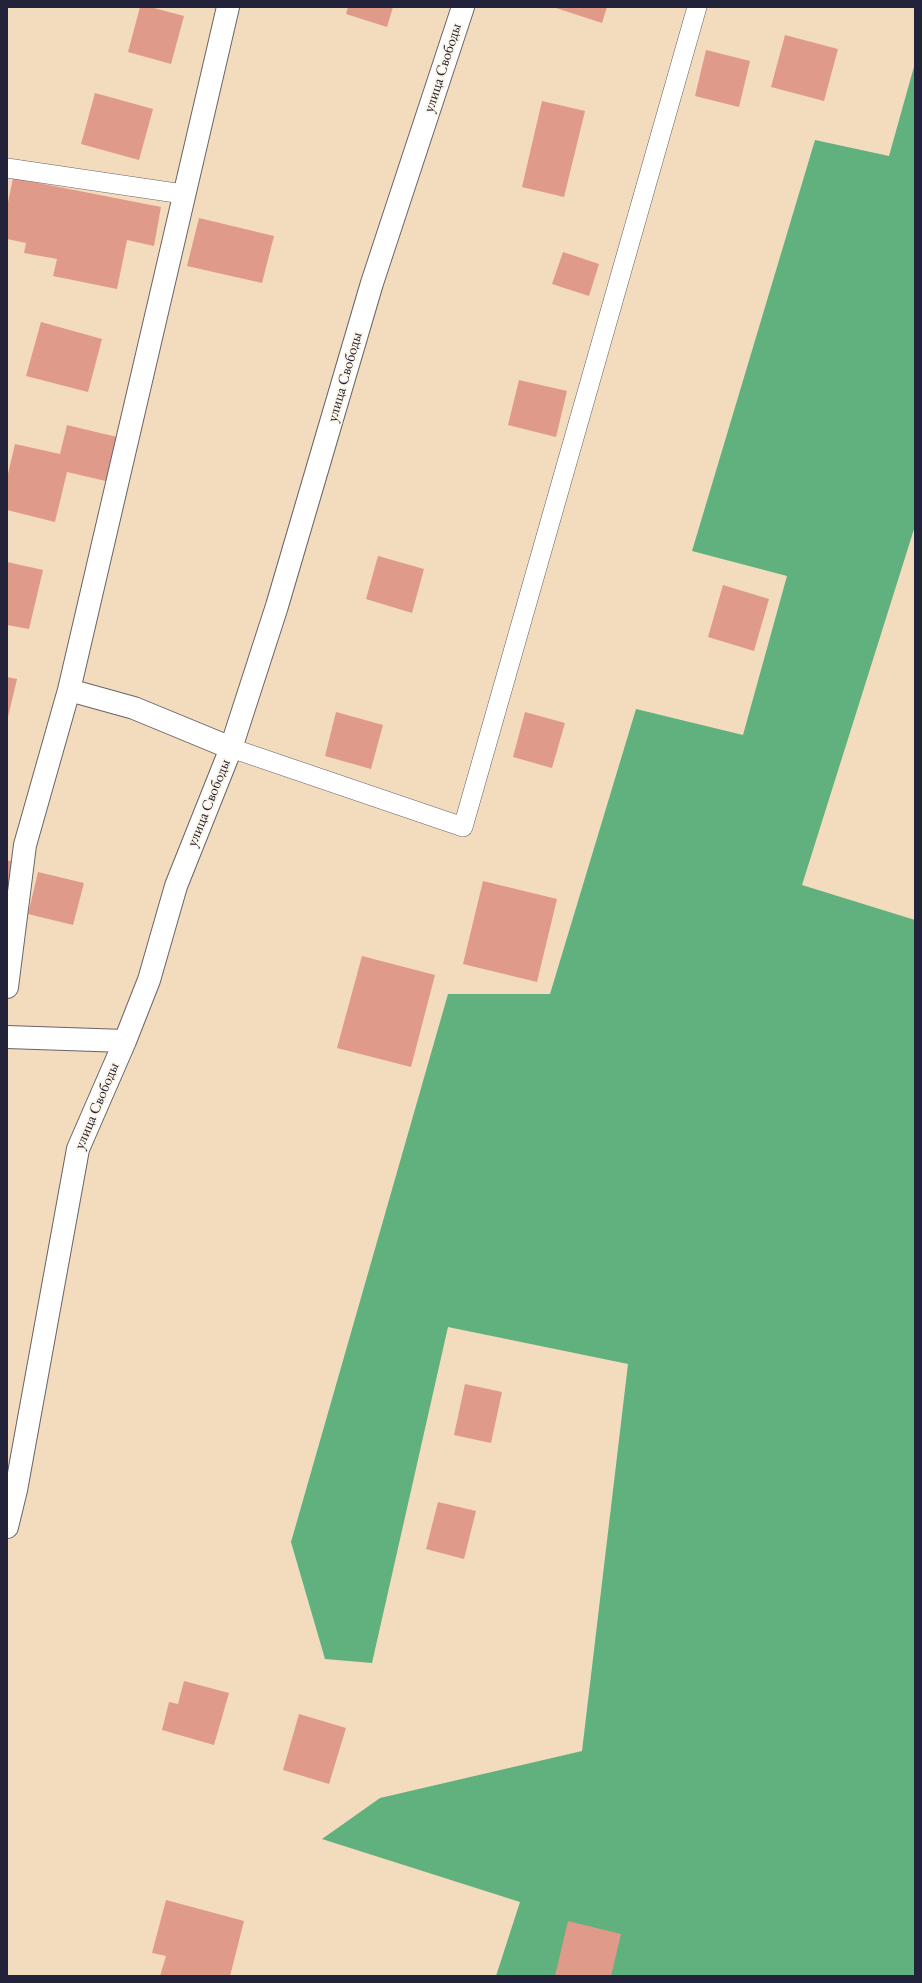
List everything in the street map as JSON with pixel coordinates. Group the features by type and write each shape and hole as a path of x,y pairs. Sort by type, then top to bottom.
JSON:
{"street":[{"path":"7,987 25,845 70,690 228,7"},
{"name":"улица Свободы","path":"7,1526 16,1490 78,1149 125,1041 149,980 176,886 231,748 277,606 372,283 463,7"},
{"name":"улица Свободы","path":"70,690 134,708 231,748"},
{"path":"7,1037 125,1041"}],"lane":[{"path":"231,748 463,827 697,7"},
{"path":"7,168 184,194"}],"green space":[{"path":"915,63 915,526 802,885 915,920 915,1976 496,1976 520,1902 322,1839 380,1798 582,1751 628,1364 448,1327 372,1663 325,1659 291,1542 448,994 550,994 636,709 743,735 787,576 692,551 815,140 889,156"}],"building":[{"path":"140,7 150,7 184,16 171,64 128,52"},
{"path":"348,7 393,7 387,27 346,14"},
{"path":"553,7 607,7 602,23"},
{"path":"785,35 838,49 824,101 771,87"},
{"path":"706,50 750,61 739,107 695,96"},
{"path":"95,93 153,109 139,160 81,144"},
{"path":"542,101 585,111 564,197 522,187"},
{"path":"13,178 161,207 154,246 127,240 117,289 53,276 57,259 24,253 26,243 7,239 7,207"},
{"path":"199,218 274,236 262,283 187,266"},
{"path":"563,252 599,264 589,296 552,284"},
{"path":"41,322 102,339 88,392 26,376"},
{"path":"519,380 567,391 556,437 508,425"},
{"path":"67,425 121,438 110,482 67,472 55,522 7,510 7,478 15,444 60,454"},
{"path":"378,556 424,569 412,613 366,599"},
{"path":"7,562 43,570 29,629 7,625"},
{"path":"723,585 769,599 754,651 708,637"},
{"path":"7,677 17,679 8,717 7,717"},
{"path":"336,712 383,725 371,769 325,756"},
{"path":"525,712 565,723 552,768 513,757"},
{"path":"7,860 13,862 8,886 7,886"},
{"path":"38,872 84,883 73,925 28,914"},
{"path":"483,881 557,899 537,982 463,964"},
{"path":"362,956 435,975 411,1067 337,1048"},
{"path":"465,1384 502,1392 491,1443 454,1435"},
{"path":"438,1502 476,1511 464,1559 426,1549"},
{"path":"184,1681 229,1693 214,1745 162,1730 169,1702 178,1704"},
{"path":"299,1714 346,1728 329,1784 283,1770"},
{"path":"166,1900 244,1921 230,1976 160,1976 166,1956 152,1953"},
{"path":"568,1921 621,1934 611,1976 555,1976"}]}
